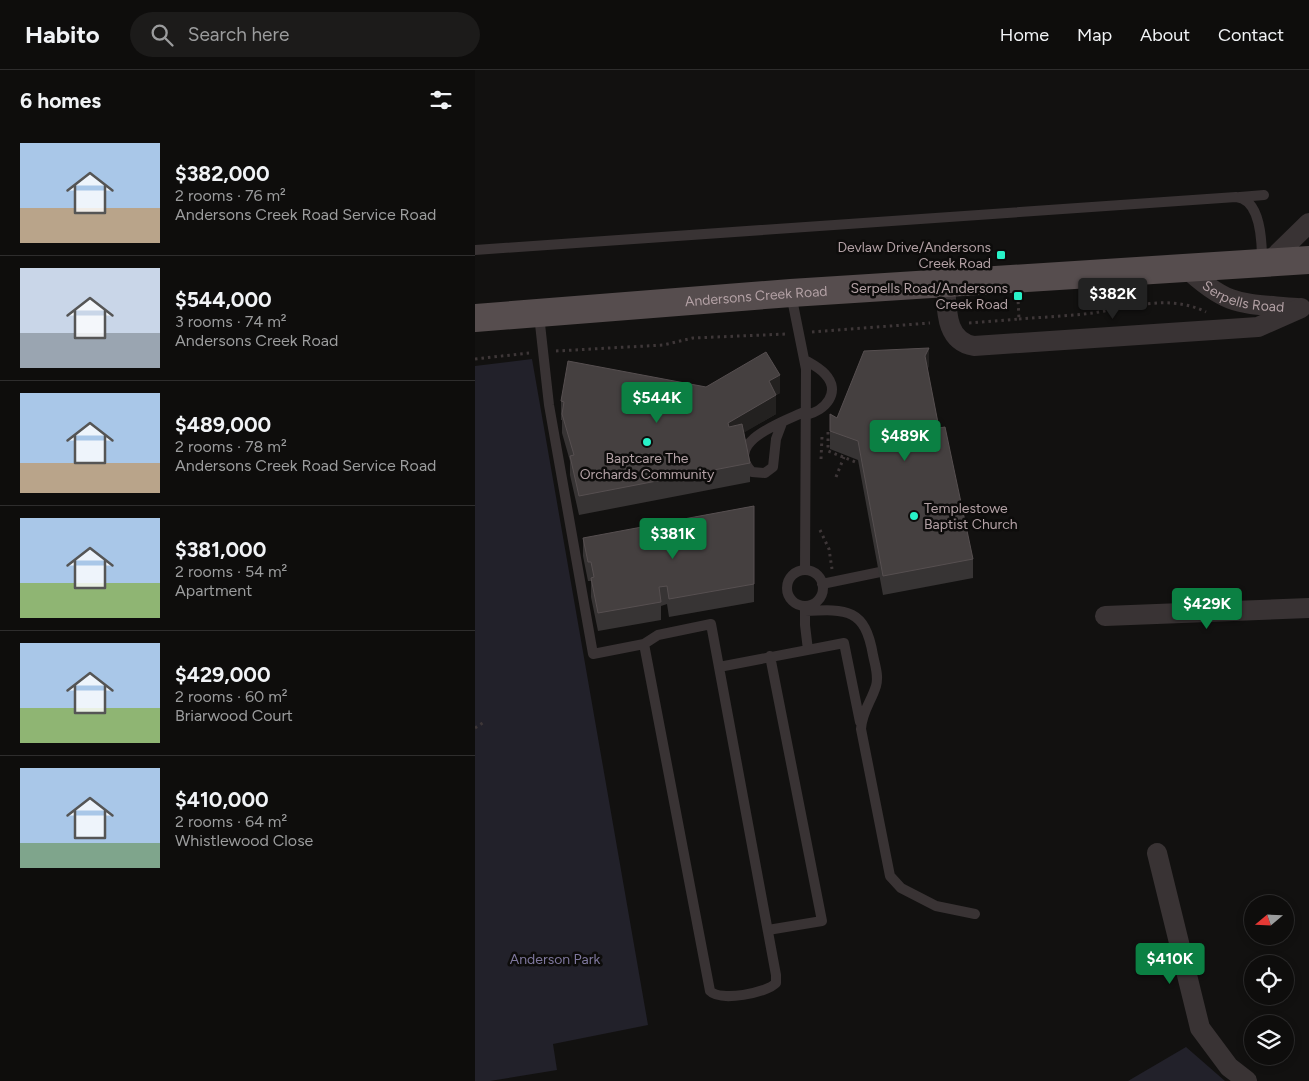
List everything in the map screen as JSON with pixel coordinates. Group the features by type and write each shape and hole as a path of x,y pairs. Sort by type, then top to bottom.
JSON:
{"main road":[{"name":"Andersons Creek Road","path":"475,318 791,293 1309,260"}],"street":[{"path":"1265,263 1309,223"},
{"name":"Serpells Road","path":"1185,267 1208,287 1230,300 1254,305 1305,309"},
{"path":"945,284 949,323 956,338 974,346 1229,330 1261,326 1305,309"},
{"path":"1105,616 1309,608"},
{"path":"1157,853 1200,1028 1229,1067 1247,1081"}],"lane":[{"path":"475,250 1264,195"},
{"path":"1236,197 1248,200 1253,207 1265,263"},
{"path":"791,293 805,360 805,570"},
{"path":"539,312 551,420 593,654 644,644 658,635 711,624 776,975 774,985 726,998 711,994 708,987 644,644"},
{"path":"782,423 776,439 773,467 765,473 752,472 746,464 744,455 746,445 755,437 782,423 825,407 830,399 831,389 826,374 805,360"},
{"path":"805,608 818,599 822,593 822,584 815,573 805,570 791,576 784,588 792,600 805,608 847,612 857,618 869,634 877,681 863,714 862,733"},
{"path":"822,584 880,572"},
{"path":"805,608 808,650"},
{"path":"719,667 844,643 890,876 896,885 936,906 975,914"},
{"path":"768,930 822,921 770,656"}],"path":[{"path":"1017,278 1019,319"},
{"path":"475,359 543,352 663,345 693,338 800,333 1092,313 1141,303 1192,305 1221,319 1229,330"},
{"path":"828,432 828,451 858,463"},
{"path":"821,467 822,437"},
{"path":"836,477 843,457"},
{"path":"819,526 829,549 834,581"},
{"path":"475,728 484,722"}],"green space":[{"name":"Anderson Park","path":"532,359 648,1025 553,1044 557,1070 490,1081 475,1081 475,366"},
{"path":"1186,1047 1225,1081 1128,1081"}],"building":[{"name":"Templestowe Baptist Church","path":"929,348 925,356 939,428 945,427 973,559 883,576 858,441 830,431 830,414 837,418 864,351"},
{"name":"Baptcare The Orchards Community","path":"766,352 780,375 769,381 776,395 728,423 729,427 742,424 750,463 579,496 570,456 574,455 562,414 564,402 561,401 568,361 706,387"},
{"path":"754,506 754,584 669,599 667,586 659,587 661,602 598,613 591,578 594,577 591,562 588,562 583,538 658,524 661,539 676,536 673,521"}],"place":[{"name":"Devlaw Drive/Andersons Creek Road","path":"1001,255"},
{"name":"Serpells Road/Andersons Creek Road","path":"1018,296"},
{"name":"Baptcare The Orchards Community","path":"647,442"},
{"name":"Templestowe Baptist Church","path":"914,516"}]}
